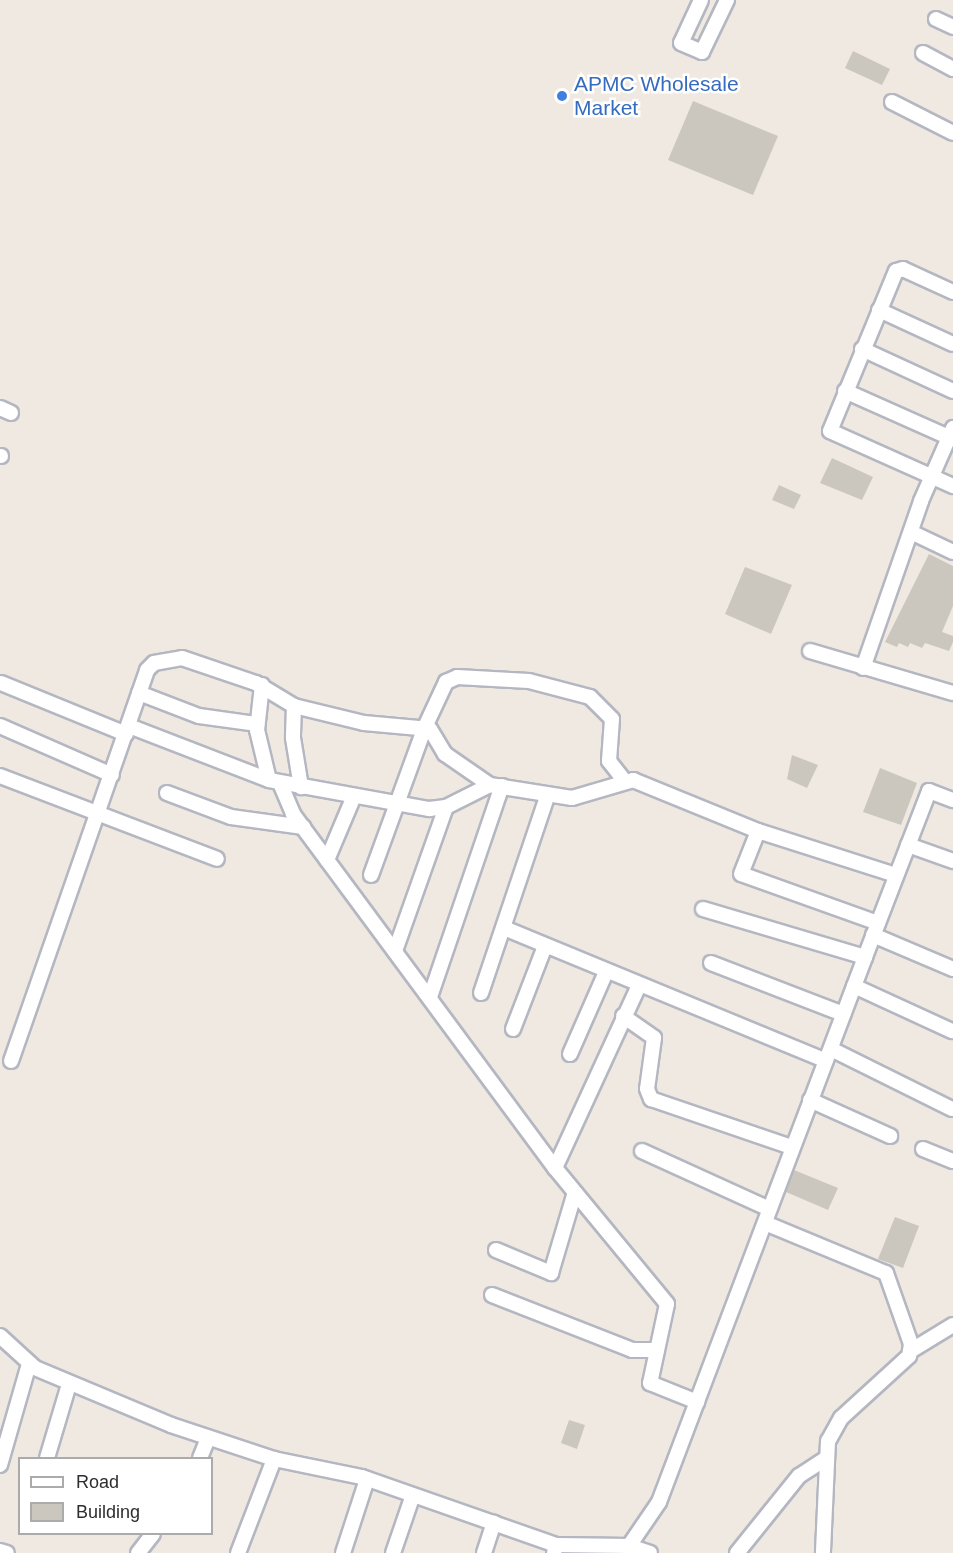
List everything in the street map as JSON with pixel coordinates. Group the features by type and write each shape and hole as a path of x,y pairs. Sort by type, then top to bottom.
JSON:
{"street":[{"path":"701,0 681,43 702,52 727,0"},
{"path":"936,19 953,27"},
{"path":"923,53 953,69"},
{"path":"892,102 953,133"},
{"path":"953,292 899,268 862,349 830,431 953,486"},
{"path":"879,310 953,344"},
{"path":"862,349 953,391"},
{"path":"845,391 952,435 932,477 863,668"},
{"path":"913,533 953,552"},
{"path":"810,651 953,693"},
{"path":"11,1062 139,693 150,666 176,656 262,685 294,706 369,724 425,727 433,731 445,754 496,786 548,796 579,797 624,780 640,782 758,831 896,875"},
{"path":"371,875 425,727 446,682 457,676 529,681 590,697 612,719 609,761 624,780"},
{"path":"1,682 127,730 274,781 301,787 397,804 446,807 496,786"},
{"path":"262,685 257,724 274,781 303,827 555,1168 667,1304 650,1383 697,1402"},
{"path":"139,693 199,716 257,724"},
{"path":"294,706 292,738 301,787"},
{"path":"0,726 112,775"},
{"path":"0,776 217,859"},
{"path":"430,997 496,786"},
{"path":"629,1546 659,1502 791,1148 829,1055 929,790 953,800"},
{"path":"167,793 231,817 303,827"},
{"path":"327,860 354,796"},
{"path":"481,993 548,796"},
{"path":"395,951 446,807"},
{"path":"758,831 741,874 876,929 953,969"},
{"path":"908,845 953,861"},
{"path":"703,909 865,957"},
{"path":"504,928 639,985 829,1055 952,1109"},
{"path":"513,1029 545,946"},
{"path":"711,963 843,1014"},
{"path":"570,1054 606,972"},
{"path":"555,1168 639,985"},
{"path":"854,986 952,1031"},
{"path":"623,1016 654,1038 646,1089 651,1099 791,1148"},
{"path":"810,1100 890,1136"},
{"path":"922,1149 953,1161"},
{"path":"642,1151 767,1216 886,1273 912,1350"},
{"path":"496,1251 551,1272 575,1192"},
{"path":"492,1295 632,1350 657,1350"},
{"path":"823,1553 824,1460 828,1441 841,1418 912,1350 953,1325"},
{"path":"0,1336 29,1364 69,1384 208,1438 274,1460 368,1479 494,1523 555,1549 629,1546 650,1553"},
{"path":"0,1466 29,1364"},
{"path":"47,1457 69,1384"},
{"path":"200,1457 208,1438"},
{"path":"238,1553 274,1460"},
{"path":"737,1553 799,1476 824,1460"},
{"path":"343,1553 368,1479"},
{"path":"393,1553 413,1495"},
{"path":"484,1553 494,1523"},
{"path":"138,1553 152,1535"},
{"path":"0,1551 7,1553"}],"building":[{"path":"853,51 890,69 882,85 845,68"},
{"path":"693,101 778,136 753,195 668,160"},
{"path":"832,458 873,477 862,500 820,483"},
{"path":"779,485 801,495 794,509 772,500"},
{"path":"929,554 953,566 953,606 942,632 953,636 949,651 925,643 922,648 910,643 908,647 899,643 897,647 885,642"},
{"path":"745,567 792,585 771,634 725,614"},
{"path":"792,755 818,765 807,788 787,779"},
{"path":"880,768 917,783 901,825 863,812"},
{"path":"794,1170 838,1188 828,1210 786,1192"},
{"path":"895,1217 919,1226 903,1268 878,1259"},
{"path":"569,1420 585,1425 577,1449 561,1443"}],"place":[{"name":"APMC Wholesale Market","path":"562,96"}]}
